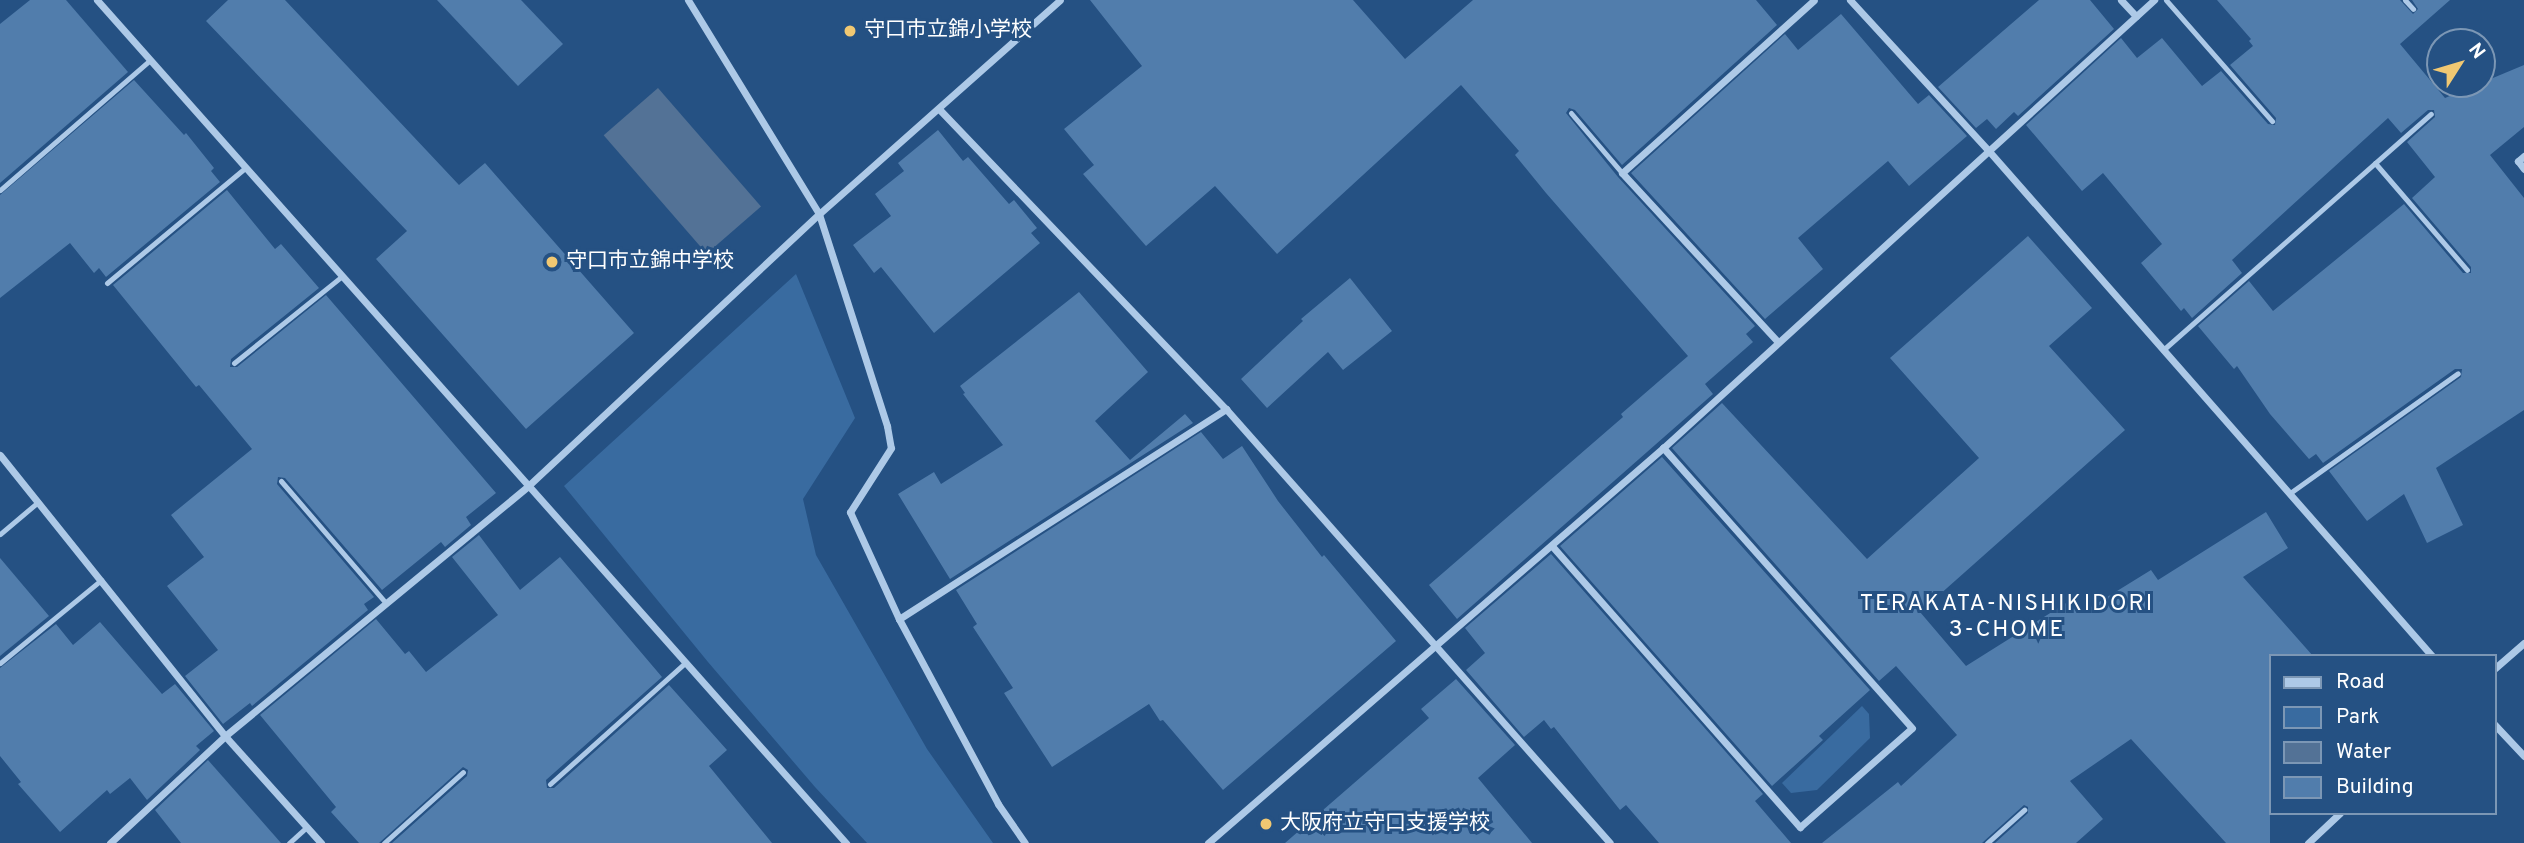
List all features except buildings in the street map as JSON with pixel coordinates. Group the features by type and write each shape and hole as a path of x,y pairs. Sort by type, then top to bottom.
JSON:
{"street":[{"path":"97,0 846,843"},
{"path":"688,0 819,214 887,426 891,448 850,512 899,620 998,804 1025,843"},
{"path":"110,843 225,736 527,487 819,214 1060,0"},
{"path":"1778,342 1622,173 1814,0"},
{"path":"1850,0 1988,150 2430,654"},
{"path":"2121,0 2136,16"},
{"path":"1208,843 1433,644 1552,546 1663,448 2154,0"},
{"path":"939,109 1226,409 1611,843"},
{"path":"2524,156 2518,162 2524,169"},
{"path":"899,620 1226,409"},
{"path":"1552,546 1800,827 1861,774 1912,728 1663,448"},
{"path":"0,455 225,736 321,843"},
{"path":"2496,668 2524,643"},
{"path":"2496,726 2524,756"},
{"path":"2308,843 2338,815"}],"lane":[{"path":"2166,0 2272,121"},
{"path":"2405,0 2413,9"},
{"path":"0,190 150,60"},
{"path":"1571,113 1622,173"},
{"path":"2163,350 2431,114"},
{"path":"2375,163 2467,270"},
{"path":"107,284 245,168"},
{"path":"234,363 341,277"},
{"path":"2290,493 2458,373"},
{"path":"281,481 386,603"},
{"path":"0,534 38,502"},
{"path":"0,663 100,580"},
{"path":"550,784 685,663"},
{"path":"384,843 463,772"},
{"path":"1987,843 2024,810"},
{"path":"289,843 307,827"}],"green space":[{"path":"796,274 855,418 803,499 816,555 927,749 993,843 867,843 815,787 708,662 564,486"},
{"path":"1862,706 1869,714 1870,738 1817,790 1791,793 1782,783"}],"water":[{"path":"658,88 761,206 707,254 604,135"}],"place":[{"name":"守口市立錦小学校","path":"850,31"},
{"name":"守口市立錦中学校","path":"552,262"},
{"name":"大阪府立守口支援学校","path":"1266,824"}],"district":[{"name":"TERAKATA-NISHIKIDORI 3-CHOME","path":"2007,618"}]}
